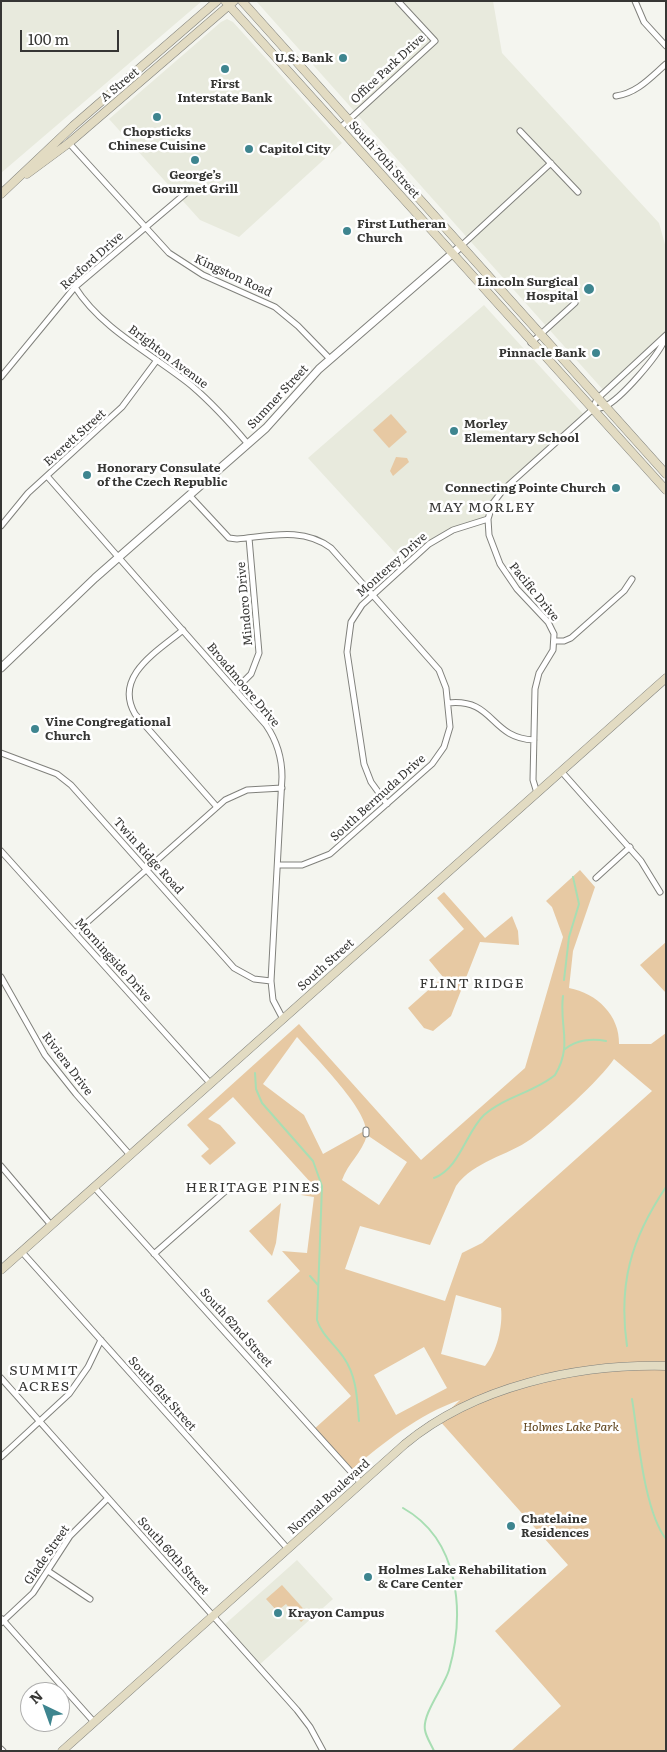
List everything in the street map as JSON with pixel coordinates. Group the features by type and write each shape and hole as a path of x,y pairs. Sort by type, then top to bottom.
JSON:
{"main road":[{"name":"A Street","path":"17,181 73,126 217,1"},
{"name":"South 70th Street","path":"242,1 666,474"},
{"name":"A Street","path":"1,194 69,143 229,3"},
{"name":"South 70th Street","path":"229,3 592,410 666,490"},
{"name":"South Street","path":"1,1270 666,678"},
{"name":"Normal Boulevard","path":"62,1751 361,1483 427,1427 493,1395 526,1384 575,1373 625,1366 666,1366"}],"street":[{"name":"Office Park Drive","path":"340,128 435,41 398,1"},
{"path":"635,1 644,22 666,46"},
{"path":"616,96 626,95 636,90 666,64"},
{"path":"520,131 578,192"},
{"name":"Kingston Road","path":"69,143 169,253 189,268 262,300 280,311 298,326 330,360"},
{"name":"Sumner Street","path":"1,668 119,557 277,417 306,382 461,246 551,163"},
{"name":"Rexford Drive","path":"1,378 75,287 186,192"},
{"name":"Brighton Avenue","path":"75,287 81,297 110,324 206,398 248,444"},
{"path":"531,342 575,303"},
{"path":"488,519 493,503 503,490 592,410 597,399 666,336"},
{"path":"592,410 604,407 647,367 666,336"},
{"name":"Everett Street","path":"1,526 28,493 111,419 158,360"},
{"name":"Broadmoore Drive","path":"47,476 266,725 276,743 282,767 282,788 271,981 274,1000 283,1019"},
{"name":"South Bermuda Drive","path":"189,495 224,535 233,539 290,534 317,539 336,552 434,662 444,679 450,727 440,754 337,849 323,858 302,865 278,865"},
{"name":"Monterey Drive","path":"387,804 371,782 364,764 346,642 351,622 362,605 373,594 441,536 465,525 488,519"},
{"name":"Pacific Drive","path":"488,519 489,535 500,564 517,589 548,622 555,641 552,653 542,666 536,681 533,780 537,793"},
{"name":"Mindoro Drive","path":"235,690 251,674 259,653 249,538"},
{"path":"555,641 564,641 571,638 624,591 632,579"},
{"path":"183,630 135,672 129,688 129,700 135,714 217,807"},
{"path":"448,703 461,702 476,705 507,734 521,739 534,740"},
{"name":"Twin Ridge Road","path":"1,753 65,780 234,968 254,979 271,981"},
{"path":"561,771 630,848 650,873 660,892"},
{"path":"75,933 217,807 236,794 247,790 282,788"},
{"path":"596,878 630,848"},
{"name":"Morningside Drive","path":"1,851 210,1083"},
{"name":"Riviera Drive","path":"1,977 45,1055 76,1094 130,1155"},
{"path":"1,1166 51,1225"},
{"name":"South 62nd Street","path":"94,1187 361,1483"},
{"path":"154,1254 230,1187"},
{"name":"South 61st Street","path":"22,1252 288,1549"},
{"path":"1,1457 40,1422 79,1381 101,1340"},
{"name":"South 60th Street","path":"1,1378 303,1716 323,1751"},
{"name":"Glade Street","path":"2,1621 32,1593 82,1522 108,1498"},
{"path":"48,1571 90,1599"},
{"path":"2,1621 94,1722"}],"shaded area":[{"path":"1,1 202,1 1,173"},
{"path":"256,1 493,1 502,53 659,223 666,248 666,335 605,392"},
{"path":"227,19 233,22 342,143 239,237 200,220 109,119 221,22"},
{"name":"Morley Elementary School","path":"484,305 585,416 497,496 488,519 441,536 406,565 308,458"},
{"name":"Krayon Campus","path":"297,1560 333,1599 258,1666 223,1626"}],"green space":[{"path":"391,414 407,432 389,448 373,430"},
{"path":"396,457 407,458 409,462 393,476 390,471"},
{"name":"Holmes Lake Park","path":"580,870 595,887 573,951 569,988 589,995 605,1007 616,1024 619,1044 651,1044 666,1033 666,1751 511,1751 561,1706 495,1631 568,1565 439,1420 460,1400 430,1413 402,1430 350,1471 313,1430 351,1396 267,1301 300,1271 282,1251 307,1253 314,1197 301,1195 312,1184 233,1097 208,1119 220,1125 236,1143 210,1165 201,1156 209,1149 187,1125 299,1024 421,1160 525,1068 563,937 552,907 546,901","holes":["297,1037 348,1095 357,1108 366,1130 323,1154 304,1115 263,1084","614,1059 652,1091 482,1243 462,1253 445,1301 345,1269 360,1226 430,1245 456,1186 463,1178 472,1170 531,1139 575,1101 608,1068","367,1135 407,1162 379,1205 342,1180","456,1295 501,1308 498,1338 493,1354 485,1366 441,1354","424,1347 447,1388 396,1415 374,1375"]},
{"path":"444,892 485,938 512,916 518,931 519,945 480,942 451,1016 433,1031 424,1028 408,1008 443,977 429,960 464,929 437,898"},
{"path":"666,942 666,993 640,965"},
{"path":"281,1203 276,1243 272,1256 249,1231"},
{"path":"282,1585 309,1615 301,1622 286,1604 277,1611 266,1599"}],"waterway":[{"path":"564,980 569,937 579,904 573,877"},
{"path":"434,1178 450,1166 484,1115 555,1075 560,1064 564,1045 563,996"},
{"path":"565,1049 584,1040 606,1041"},
{"path":"255,1073 256,1089 262,1103 313,1161 322,1186 317,1320 322,1331 344,1358 352,1373 356,1388 359,1421"},
{"path":"627,1346 624,1302 630,1263 644,1225 666,1187"},
{"path":"310,1276 318,1285"},
{"path":"632,1399 647,1492 658,1526 666,1539"},
{"path":"403,1508 422,1522 436,1539 447,1558 457,1602 457,1625 449,1670 430,1708 425,1724 426,1735 434,1751"}],"place":[{"name":"U.S. Bank","path":"343,58"},
{"name":"First Interstate Bank","path":"225,69"},
{"name":"Chopsticks Chinese Cuisine","path":"157,117"},
{"name":"Capitol City","path":"249,149"},
{"name":"George’s Gourmet Grill","path":"195,160"},
{"name":"First Lutheran Church","path":"347,231"},
{"name":"Lincoln Surgical Hospital","path":"589,289"},
{"name":"Pinnacle Bank","path":"596,353"},
{"name":"Morley Elementary School","path":"454,431"},
{"name":"Honorary Consulate of the Czech Republic","path":"87,475"},
{"name":"Connecting Pointe Church","path":"616,488"},
{"name":"Vine Congregational Church","path":"35,729"},
{"name":"Chatelaine Residences","path":"511,1526"},
{"name":"Holmes Lake Rehabilitation & Care Center","path":"368,1577"},
{"name":"Krayon Campus","path":"278,1613"}],"district":[{"name":"MAY MORLEY","path":"482,508"},
{"name":"FLINT RIDGE","path":"472,984"},
{"name":"HERITAGE PINES","path":"253,1188"},
{"name":"SUMMIT ACRES","path":"44,1379"}]}
